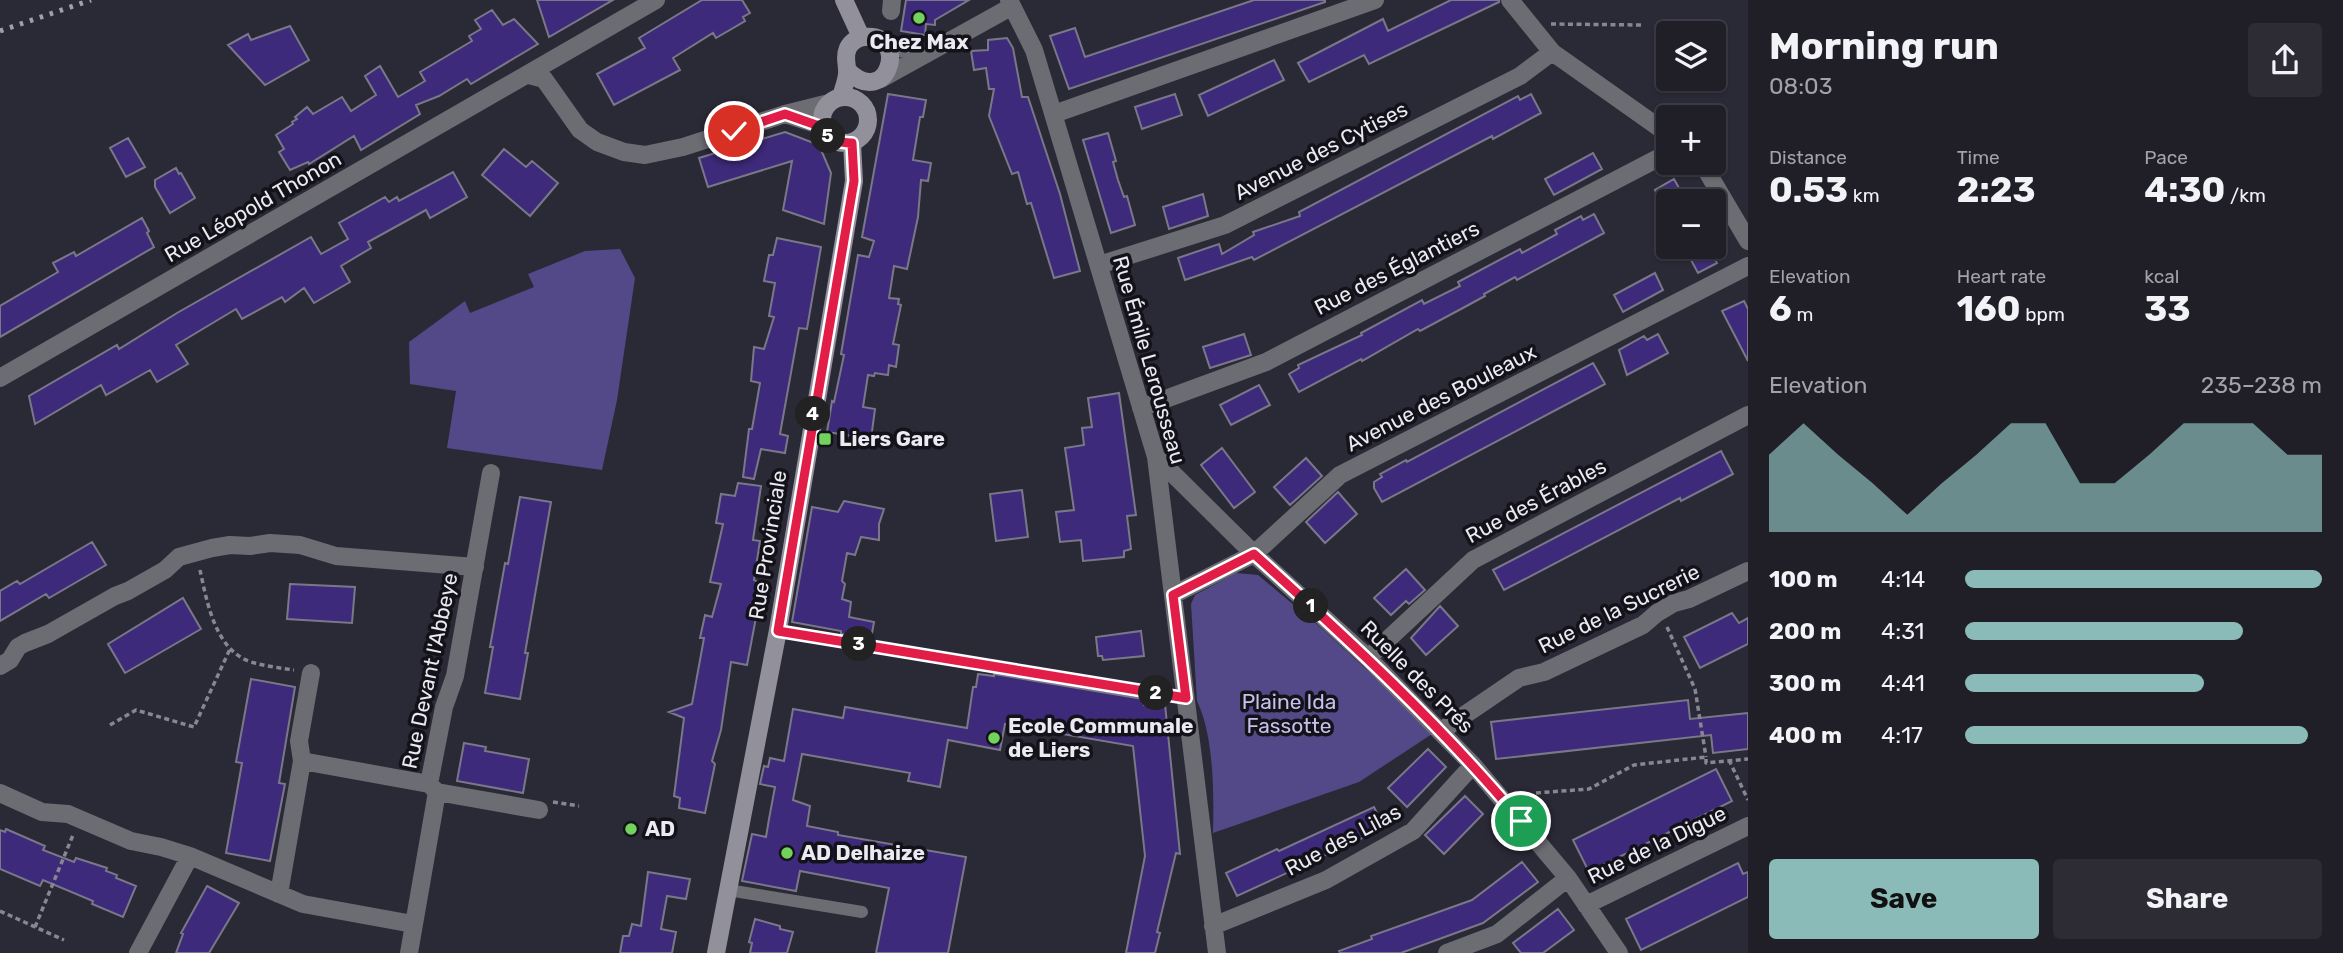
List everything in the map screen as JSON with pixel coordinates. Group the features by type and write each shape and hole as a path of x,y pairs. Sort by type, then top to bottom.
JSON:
{"main road":[{"path":"844,0 860,37"},
{"path":"864,105 875,81 890,69 892,56 887,44 875,36 860,37 850,45 845,58 848,71 857,80 875,81"},
{"path":"835,100 853,98 864,105 869,116 868,127 862,137 852,143 840,143 829,137 822,127 822,114 835,100 848,71"},
{"name":"Rue Provinciale","path":"716,953 778,631 854,181 852,143"}],"street":[{"name":"Rue Léopold Thonon","path":"0,378 656,0"},
{"path":"1054,114 1375,0"},
{"path":"1510,0 1552,52 1656,126"},
{"path":"875,81 1009,2"},
{"name":"Rue Émile Lerousseau","path":"1009,2 1034,50 1156,457 1217,953"},
{"path":"887,44 923,54"},
{"name":"Avenue des Cytises","path":"1099,265 1225,225 1520,76 1552,52"},
{"path":"529,75 544,79 580,130 597,142 624,152 645,155 682,147 835,100"},
{"path":"785,114 822,127"},
{"name":"Rue des Églantiers","path":"1141,408 1266,362 1656,159"},
{"path":"1709,175 1748,241"},
{"name":"Avenue des Bouleaux","path":"1173,595 1254,554 1340,475 1748,266"},
{"name":"Rue des Érables","path":"1368,658 1473,560 1748,415"},
{"name":"Ruelle des Prés","path":"1156,457 1254,554 1368,658 1474,765 1568,878 1619,953"},
{"name":"Rue Devant l'Abbeye","path":"409,953 444,707 455,676 491,473"},
{"name":"Rue Devant l'Abbeye","path":"0,666 10,660 18,647 48,634 165,570 179,557 196,551 230,545 250,547 270,543 300,545 336,556 475,567"},
{"name":"Rue de la Sucrerie","path":"1441,732 1519,678 1557,666 1643,625 1657,612 1674,603 1689,599 1748,571"},
{"path":"279,894 302,761 299,741 311,673"},
{"path":"302,761 539,810"},
{"name":"Rue des Lilas","path":"1213,926 1326,880 1413,831 1474,765"},
{"path":"0,793 42,812 68,814 131,841 190,856 303,904 413,924"},
{"name":"Rue de la Digue","path":"1586,905 1748,826"},
{"path":"138,953 190,856"},
{"path":"1447,953 1497,934 1568,878"}],"lane":[{"path":"728,890 862,912"}],"path":[{"path":"1528,24 1644,25"},
{"path":"196,551 209,611 230,649 249,662 311,673"},
{"path":"1676,623 1666,628 1695,689 1706,763 1748,759"},
{"path":"778,631 1186,698"},
{"path":"110,725 136,710 194,727 230,649"},
{"path":"1536,793 1589,789 1634,765 1706,757"},
{"path":"1729,760 1748,800"},
{"path":"35,927 80,819"},
{"path":"0,911 64,940"}],"green space":[{"path":"620,249 635,278 617,400 602,470 447,448 456,391 410,384 409,342 465,301 470,313 534,287 528,274 585,251"},
{"name":"Plaine Ida Fassotte","path":"1236,573 1258,575 1320,627 1435,732 1359,782 1213,833 1212,766 1207,731 1197,701 1191,604 1195,595"}],"building":[{"path":"537,0 613,0 549,37"},
{"path":"702,0 742,0 750,13 743,17 745,21 716,38 713,33 673,58 680,70 614,105 597,74 645,48 639,38"},
{"name":"Chez Max","path":"906,0 969,0 935,20 935,25 926,24 925,35 901,31"},
{"path":"1254,0 1325,2 1069,89 1050,36 1075,28 1085,57"},
{"path":"1451,0 1499,2 1369,64 1364,55 1309,82 1298,63 1383,19 1388,31"},
{"path":"492,10 503,25 514,19 538,44 471,84 467,79 439,96 416,105 420,114 361,150 354,136 309,164 308,162 290,170 279,152 284,149 276,135 293,124 297,119 295,117 307,107 313,114 342,97 351,111 376,95 365,76 380,66 398,97 425,81 420,72 472,41 469,36 481,29 475,20"},
{"path":"290,26 309,60 265,85 228,45 248,34 251,40"},
{"path":"1007,38 1013,48 1022,97 1028,97 1060,194 1080,271 1054,278 1031,203 1027,204 1018,172 1012,174 989,116 994,89 989,89 986,68 974,70 971,51 988,50 988,40"},
{"path":"1274,60 1284,80 1208,116 1199,95"},
{"path":"888,94 926,100 923,117 920,117 913,160 931,163 928,181 921,180 918,217 907,269 894,266 889,298 899,299 898,304 901,305 893,344 899,345 896,367 889,365 888,375 868,375 863,407 875,409 871,439 827,432 844,355 841,354 858,255 869,257 874,241 862,237"},
{"path":"1175,94 1182,115 1142,129 1135,107"},
{"path":"1531,94 1541,113 1493,139 1492,136 1254,260 1252,257 1185,280 1178,258 1219,244 1222,254 1254,235 1253,232 1300,216 1299,212 1518,96 1520,100"},
{"path":"785,132 819,145 831,173 824,224 783,210 792,161 708,187 699,158"},
{"path":"1108,133 1118,180 1124,197 1127,196 1135,225 1111,233 1083,140"},
{"path":"128,138 145,167 126,177 110,148"},
{"path":"504,149 526,167 532,161 558,183 530,216 482,175"},
{"path":"1593,153 1602,169 1554,195 1545,179"},
{"path":"176,168 195,198 170,213 155,187 155,180"},
{"path":"453,172 467,197 430,218 426,210 368,242 371,248 341,266 350,282 314,303 304,288 285,302 282,297 242,319 236,309 176,345 188,364 157,382 150,370 106,395 101,385 35,424 29,396 117,345 119,349 311,237 321,254 348,239 339,223 385,197 389,202 397,197 399,201"},
{"path":"1674,179 1679,189 1657,189"},
{"path":"1203,194 1208,216 1169,229 1163,207"},
{"path":"1594,214 1604,233 1517,280 1515,277 1420,331 1418,329 1299,392 1289,374 1299,368 1298,365 1362,335 1361,333 1422,300 1424,304 1460,286 1458,282 1520,249 1522,253 1557,234 1555,230 1581,216 1583,220"},
{"path":"142,218 154,247 0,337 0,306 58,272 53,263 74,252 76,256"},
{"path":"777,238 821,247 807,329 799,328 780,434 788,436 785,453 761,449 754,479 743,477 749,429 752,429 760,383 751,381 754,347 764,349 774,317 769,316 775,283 764,281 769,255 773,255"},
{"path":"1690,259 1715,259 1717,263 1698,273"},
{"path":"1655,273 1663,290 1623,312 1614,295"},
{"path":"1744,301 1748,309 1748,361 1722,311"},
{"path":"1244,334 1251,355 1210,368 1203,347"},
{"path":"1658,334 1668,353 1627,375 1619,350 1644,336 1647,340"},
{"path":"1593,363 1605,384 1382,502 1374,488 1374,482 1382,477 1380,474"},
{"path":"1259,385 1270,405 1231,425 1220,405"},
{"path":"1119,393 1136,515 1127,516 1131,549 1124,551 1124,557 1083,561 1081,540 1060,542 1056,512 1074,510 1065,448 1084,445 1082,428 1092,427 1088,398"},
{"path":"1222,448 1255,492 1234,508 1201,465"},
{"path":"1721,451 1733,474 1681,501 1680,498 1504,590 1493,570"},
{"path":"1306,458 1322,476 1290,505 1274,487"},
{"path":"738,483 761,486 753,540 760,541 754,580 758,582 757,589 761,591 747,665 731,662 705,813 679,808 680,798 674,796 684,718 669,712 692,704 704,638 700,638 705,615 712,617 721,584 710,582 723,524 716,523 721,494 735,496"},
{"path":"1022,490 1028,537 996,541 990,494"},
{"path":"1338,492 1357,514 1325,543 1306,522"},
{"path":"520,497 551,502 525,653 528,653 520,699 485,693 505,563 508,564"},
{"path":"844,501 884,509 879,524 879,540 861,537 855,555 847,553 842,581 845,584 842,599 851,602 849,617 874,622 871,639 792,622 812,507 838,512"},
{"path":"92,542 106,565 49,598 46,594 0,621 0,591 17,581 20,584"},
{"path":"1406,569 1425,590 1409,604 1406,601 1391,615 1374,598"},
{"path":"290,584 355,587 352,623 287,619"},
{"path":"183,598 201,629 125,673 108,644"},
{"path":"1440,606 1458,626 1426,655 1411,638"},
{"path":"1732,613 1739,623 1748,618 1748,644 1700,668 1684,637"},
{"path":"1141,631 1144,656 1103,660 1102,656 1098,656 1096,637"},
{"path":"978,674 994,674 1143,699 1144,705 1165,704 1180,854 1176,853 1157,932 1160,933 1155,953 1126,953 1145,856 1133,746 1005,724 1000,750 948,740 940,787 908,781 910,773 802,754 793,800 810,806 807,826 838,832 838,835 966,857 948,953 876,953 889,888 800,871 796,891 742,881 752,834 766,837 775,787 760,784 764,766 768,767 770,758 784,761 793,709 843,718 845,707 967,728 973,687 976,687"},
{"path":"251,679 295,687 279,783 285,784 270,861 226,853 242,763 236,762"},
{"path":"1688,700 1690,719 1748,713 1748,749 1713,753 1711,735 1496,759 1491,722"},
{"path":"464,743 486,747 485,751 529,759 523,793 457,781"},
{"path":"1428,749 1446,767 1407,807 1388,788"},
{"path":"1716,769 1732,801 1589,872 1573,840"},
{"path":"1465,796 1483,814 1444,854 1425,835"},
{"path":"1374,807 1384,828 1237,896 1226,873"},
{"path":"6,829 45,846 43,850 74,862 76,858 107,868 106,871 117,875 116,878 136,886 123,917 43,880 40,886 0,869 0,830 5,832"},
{"path":"1522,862 1538,882 1483,923 1401,953 1339,951 1372,939 1371,936 1472,900"},
{"path":"1738,863 1743,874 1748,872 1748,897 1641,950 1626,919"},
{"path":"648,872 690,879 686,899 667,896 661,929 676,932 672,953 620,953 623,936 629,936 632,924 641,926"},
{"path":"207,886 239,903 209,953 176,953 183,934 181,933"},
{"path":"1558,909 1574,930 1543,953 1521,953 1513,943"},
{"path":"755,919 793,932 787,953 750,953 752,943 749,942"}],"railway":[{"path":"0,31 91,0"}],"place":[{"name":"Chez Max","path":"919,18"},
{"name":"Liers Gare","path":"825,439"},
{"name":"Ecole Communale de Liers","path":"994,738"},
{"name":"AD","path":"631,829"},
{"name":"AD Delhaize","path":"787,853"}],"route":[{"path":"734,131 785,114 822,127 829,137 840,143 852,143 854,181 778,631 1186,698 1173,595 1254,554 1368,658 1474,765 1521,821"}]}
